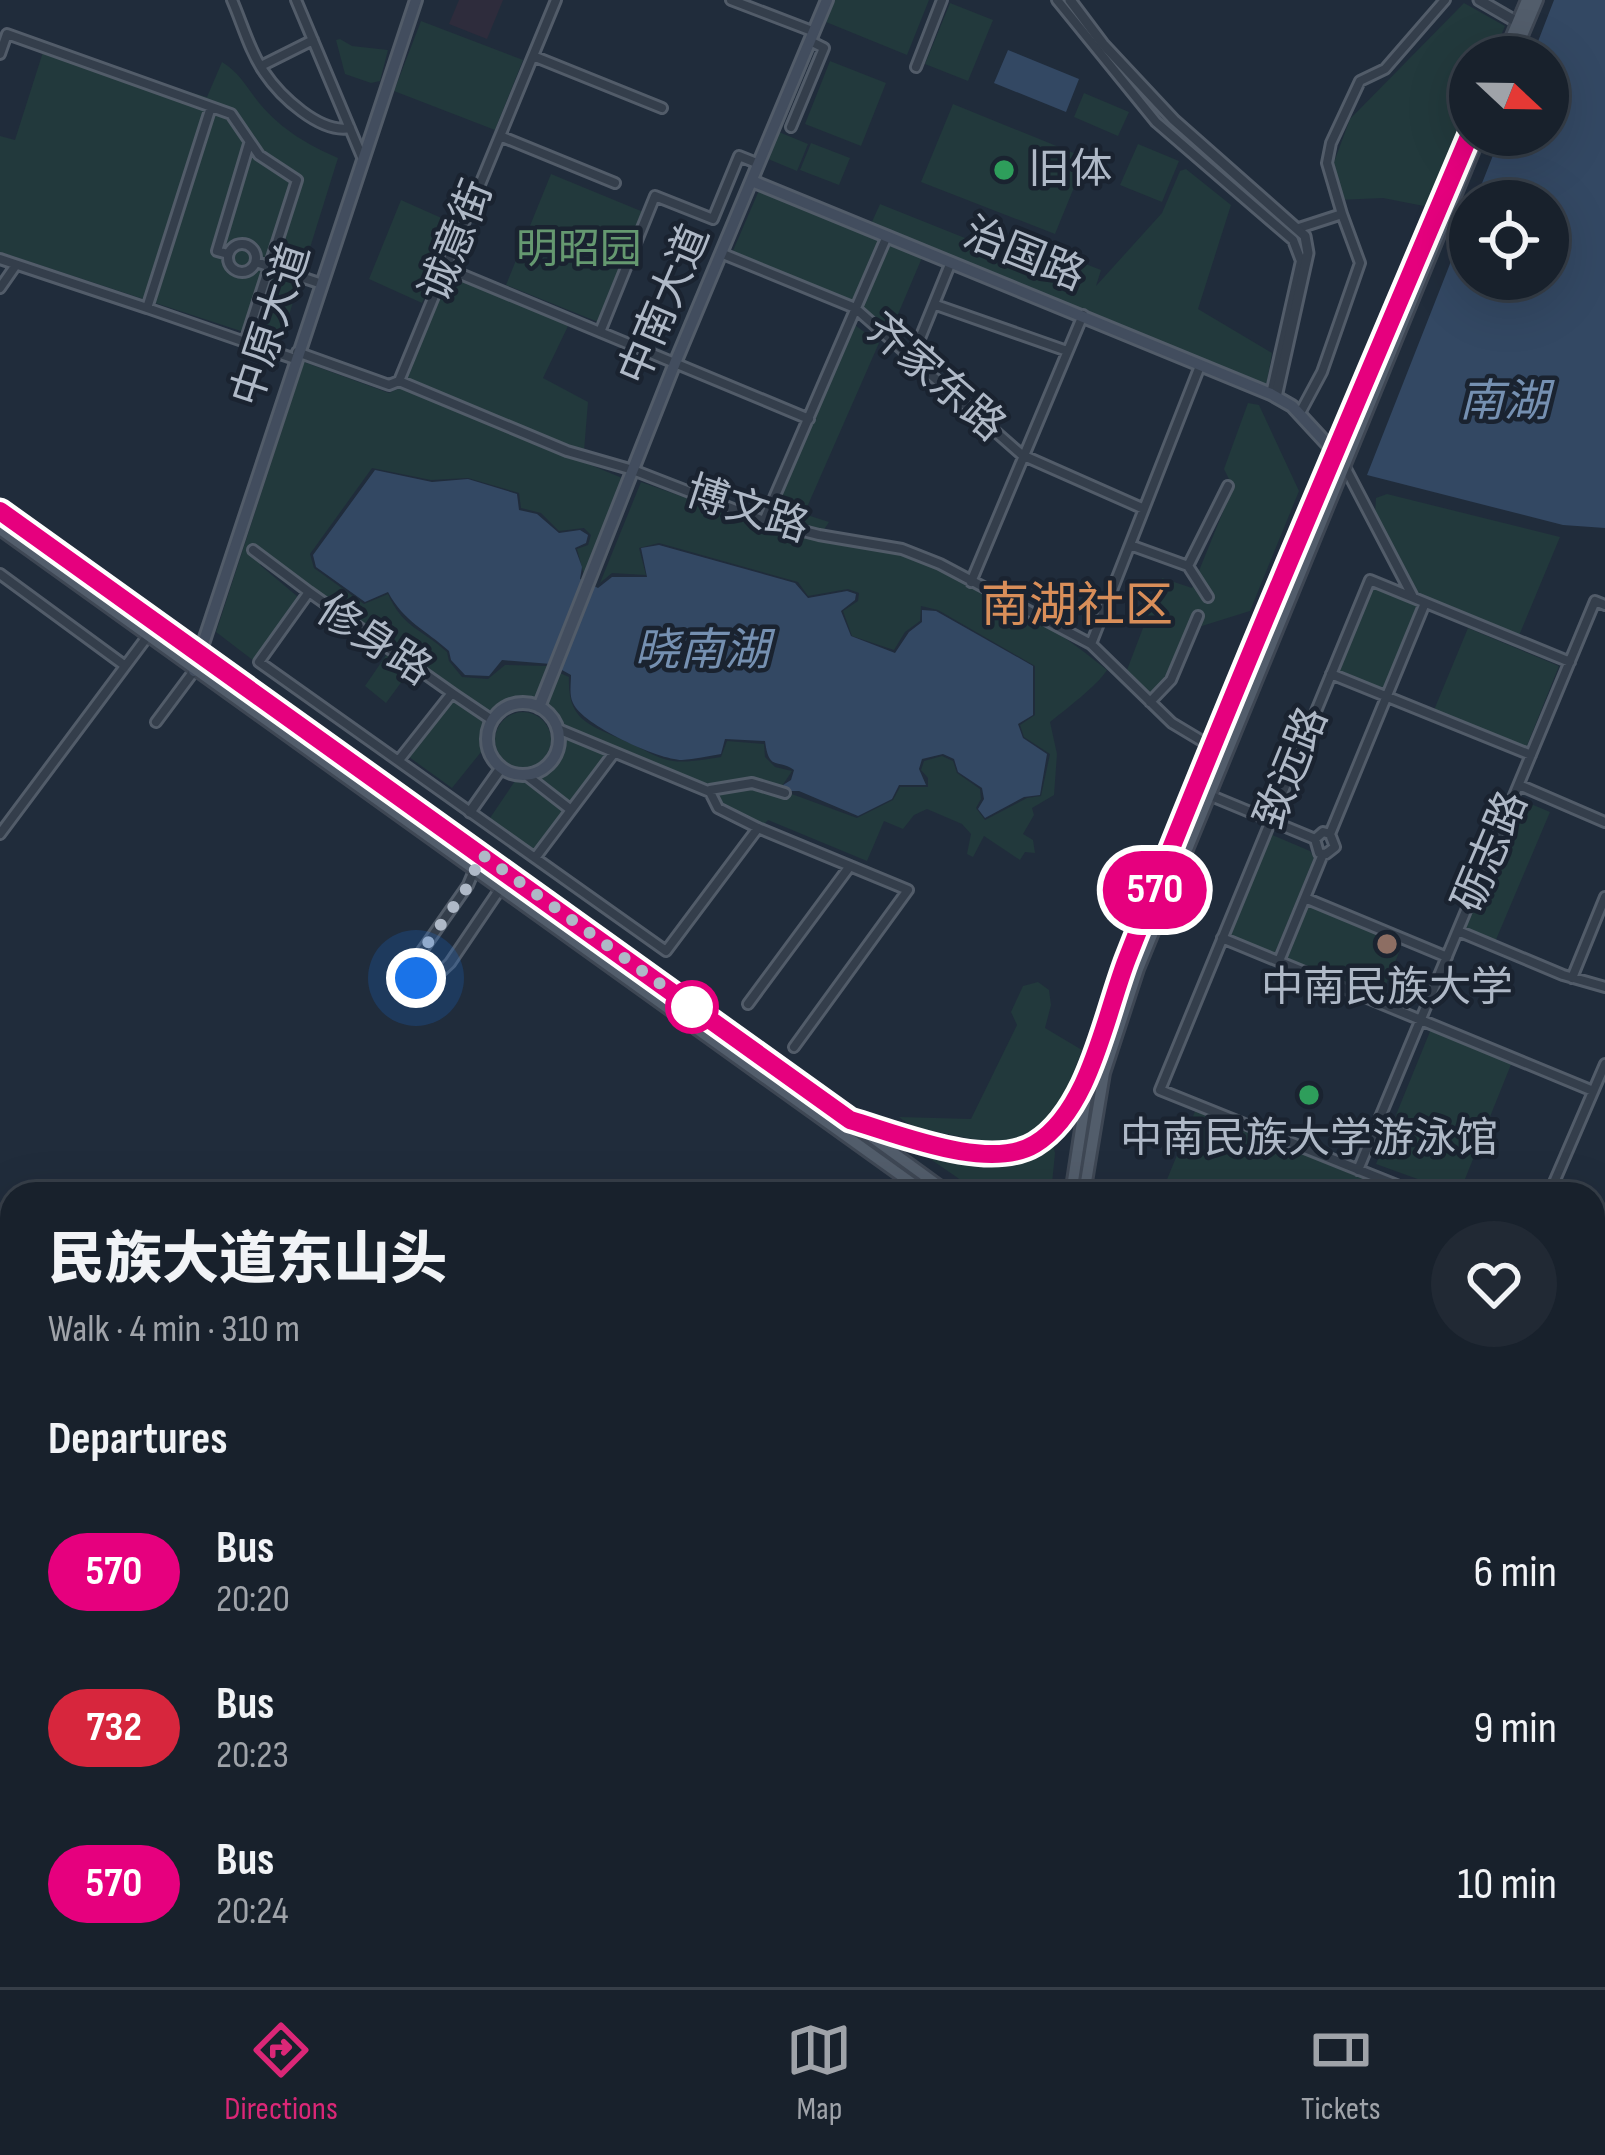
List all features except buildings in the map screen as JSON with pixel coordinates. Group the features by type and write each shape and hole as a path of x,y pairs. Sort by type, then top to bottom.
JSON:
{"main road":[{"name":"中原大道","path":"194,670 416,0"},
{"name":"中南大道","path":"539,707 826,0"},
{"path":"1511,36 1527,0"},
{"path":"1522,36 1538,0"},
{"path":"1086,1182 1108,1053 1461,156"},
{"path":"1073,1182 1089,1077 1126,962 1213,747 1471,156"},
{"name":"治国路","path":"752,181 1273,395 1300,413 1341,460"},
{"path":"0,511 934,1182"},
{"path":"0,530 910,1182"},
{"path":"509,705 539,707 557,730 558,746 551,762 526,775 501,768 488,751 492,720 509,705"},
{"path":"850,1120 965,1151 1009,1153 1040,1141 1089,1077"}],"street":[{"path":"232,0 261,66 321,126 350,128"},
{"path":"296,0 362,158"},
{"name":"诚意街","path":"399,381 556,0"},
{"path":"731,0 811,36 824,48 790,127"},
{"path":"916,67 942,0"},
{"path":"1057,0 1156,122 1293,240 1301,261 1273,395"},
{"path":"1070,0 1103,44 1174,120 1299,228 1308,253 1273,395"},
{"path":"1300,413 1322,371 1360,263 1327,163 1331,143 1360,80 1385,69 1445,0"},
{"path":"1479,0 1517,22"},
{"path":"0,54 7,34 232,114 249,144 268,164 297,180 244,342"},
{"path":"261,66 313,40"},
{"path":"533,56 662,108"},
{"path":"147,308 211,107"},
{"path":"500,136 615,183"},
{"path":"228,254 217,250 249,144"},
{"path":"600,332 655,196 713,219 739,156 759,164"},
{"path":"1299,228 1342,214"},
{"path":"764,521 887,235"},
{"path":"236,244 246,244 254,249 256,262 247,272 238,272 230,266 228,254 236,244"},
{"name":"齐家东路","path":"723,254 855,308 1022,455 1144,508"},
{"path":"0,259 244,342 389,385 399,381"},
{"path":"912,358 951,261"},
{"path":"256,262 319,283"},
{"path":"0,287 16,265"},
{"path":"446,268 808,419"},
{"path":"936,305 1067,351"},
{"path":"971,582 1083,315"},
{"path":"1091,644 1201,364"},
{"name":"博文路","path":"399,381 567,451 633,470 764,521 819,536 902,549 1091,644 1172,723 1213,747"},
{"path":"1341,460 1413,598 1570,662"},
{"path":"1188,566 1228,486"},
{"path":"1130,545 1188,566 1208,597"},
{"path":"253,550 309,592"},
{"path":"0,574 124,664"},
{"name":"致远路","path":"1358,1170 1160,1090 1370,580 1413,598"},
{"name":"修身路","path":"492,720 309,592 260,662 666,951 758,828"},
{"path":"1279,961 1323,854 1335,847 1330,834 1425,603"},
{"name":"砺志路","path":"1358,1170 1570,662 1600,603"},
{"path":"1150,702 1171,680 1198,616"},
{"path":"0,835 147,637"},
{"path":"156,722 194,670"},
{"path":"1331,674 1531,755"},
{"path":"399,760 452,693"},
{"path":"557,730 710,792 718,808 758,828 908,890 794,1047"},
{"path":"535,858 614,753"},
{"path":"470,812 501,768"},
{"path":"526,775 571,810"},
{"path":"710,790 752,783 785,793"},
{"path":"1519,785 1605,822"},
{"path":"1209,795 1315,839"},
{"path":"1323,854 1314,847 1315,839 1323,832 1330,834"},
{"path":"481,854 469,885 410,968 416,978 431,981 450,963 500,889"},
{"path":"748,1004 850,866"},
{"path":"1572,978 1605,897"},
{"path":"1305,898 1447,958"},
{"path":"1458,931 1605,987"},
{"path":"1222,938 1593,1091"},
{"path":"1555,1182 1605,1064"},
{"path":"1358,1170 1388,1182"}],"shaded area":[{"path":"459,0 503,0 487,39 449,24"}],"green space":[{"path":"835,0 929,0 907,55 826,22"},
{"path":"950,3 993,20 968,81 925,64"},
{"path":"1464,3 1505,26 1501,36 1449,36 1450,156 1429,207 1383,198 1338,200 1334,162 1350,119"},
{"path":"421,21 523,60 495,130 394,91"},
{"path":"336,40 352,46 388,50 380,81 371,83 345,74"},
{"path":"43,52 207,97 222,62 277,122 338,158 280,344 0,252 0,136 15,140"},
{"path":"830,61 886,83 861,146 805,124"},
{"path":"1084,93 1129,112 1118,136 1074,117"},
{"name":"旧体","path":"953,104 1086,158 1055,234 921,182"},
{"path":"779,132 808,144 797,171 768,159"},
{"path":"811,143 850,158 839,185 800,170"},
{"path":"1138,144 1179,161 1162,202 1120,185"},
{"path":"1186,169 1231,205 1198,309 1272,353 1266,387 885,230 854,301 732,253 763,181 871,224 880,204 1070,280 1078,261 1101,270 1096,286 1162,213 1180,171"},
{"name":"明昭园","path":"551,174 653,216 608,326 506,285"},
{"path":"401,200 455,224 422,303 369,279"},
{"path":"889,238 924,253 887,340 859,316"},
{"path":"448,273 569,324 543,378 588,402 584,451 405,378"},
{"path":"855,325 879,343 804,514 829,522 823,531 772,514"},
{"path":"304,362 389,393 402,387 627,480 585,579 577,549 588,545 591,535 584,528 559,531 541,513 521,508 519,493 468,478 431,480 372,468 310,554 314,568 364,604 388,594 407,621 447,652 462,677 488,679 505,665 547,666 535,699 511,697 490,712 266,554 260,565 298,597 254,661 216,632"},
{"path":"1248,403 1259,405 1299,491 1250,611 1189,630 1171,680 1152,703 1127,670 1162,578 1192,588 1233,487 1224,469"},
{"path":"641,482 772,527 897,552 934,565 1012,604 1107,670 1050,722 1057,754 1054,795 1032,808 1034,815 1023,834 1033,840 1035,853 1025,852 1020,860 984,836 973,857 967,854 971,834 962,824 927,809 914,815 903,829 884,821 867,861 768,820 762,826 722,807 710,789 563,728 547,706 560,673 569,677 577,713 603,731 661,758 679,761 721,757 727,741 764,744 765,757 775,767 792,771 782,786 789,793 857,818 893,800 900,787 928,787 921,770 924,761 942,756 980,789 976,808 985,820 1027,798 1041,796 1050,754 1024,737 1020,725 1035,715 1035,666 938,610 921,606 920,621 905,632 894,650 852,636 843,611 858,601 859,593 848,589 808,596 798,582 659,543 639,548 646,575 612,573 600,583"},
{"path":"1387,494 1560,537 1518,638 1416,595 1375,515 1376,498"},
{"path":"1372,586 1418,605 1383,690 1338,672"},
{"path":"1468,628 1559,666 1526,748 1434,710"},
{"path":"389,651 411,669 386,703 365,686"},
{"path":"453,701 484,723 481,752 452,788 409,757"},
{"path":"523,712 543,720 551,740 543,760 523,768 503,760 495,740 503,720"},
{"path":"565,736 609,754 571,805 538,778 560,759"},
{"path":"515,781 528,781 567,810 535,853 490,818"},
{"path":"1519,799 1550,812 1495,942 1465,929"},
{"path":"1270,834 1310,851 1314,858 1274,955 1228,936"},
{"path":"1307,905 1402,945 1380,999 1284,959"},
{"path":"1038,982 1049,990 1045,1028 1082,1050 1062,1097 1038,1127 1022,1136 980,1140 924,1129 899,1117 971,1119 1017,1025 1011,1012 1023,986"},
{"path":"1431,1029 1512,1062 1464,1182 1426,1182 1376,1164"},
{"path":"1196,1109 1376,1182 1166,1182"},
{"path":"1052,1142 1052,1182 964,1182 913,1147 989,1161 1017,1158"}],"water":[{"name":"南湖","path":"1554,0 1605,0 1605,528 1563,525 1367,475 1449,266 1449,300 1569,300 1569,180 1483,180 1493,156 1569,156 1569,36 1540,36"},
{"path":"1008,50 1079,79 1066,112 994,83"},
{"name":"晓南湖","path":"375,470 432,482 468,479 517,494 519,510 537,514 559,533 580,530 588,535 586,543 575,548 582,567 580,579 598,588 612,577 647,577 641,548 659,545 795,583 808,598 847,591 856,594 841,611 851,636 895,653 922,622 922,610 936,611 1033,666 1033,715 1018,724 1023,738 1047,754 1040,795 1024,797 985,818 978,809 984,799 982,788 958,772 954,759 943,754 922,759 919,769 926,785 899,785 892,799 858,816 799,791 788,791 783,785 794,770 771,761 765,741 725,739 721,754 682,760 622,740 579,712 571,697 571,675 551,664 502,660 489,676 465,675 449,651 408,618 388,592 365,602 316,567 313,555"}],"bus line":[{"name":"570","path":"0,511 850,1120 965,1151 1009,1153 1040,1141 1089,1077 1126,962 1461,156"}],"place":[{"name":"旧体","path":"1004,170"},
{"name":"中南民族大学","path":"1387,944"},
{"name":"中南民族大学游泳馆","path":"1309,1095"}],"district":[{"name":"南湖社区","path":"1077,606"}],"route":[{"path":"416,978 410,968 469,885 481,854 695,1009 692,1007"}]}
